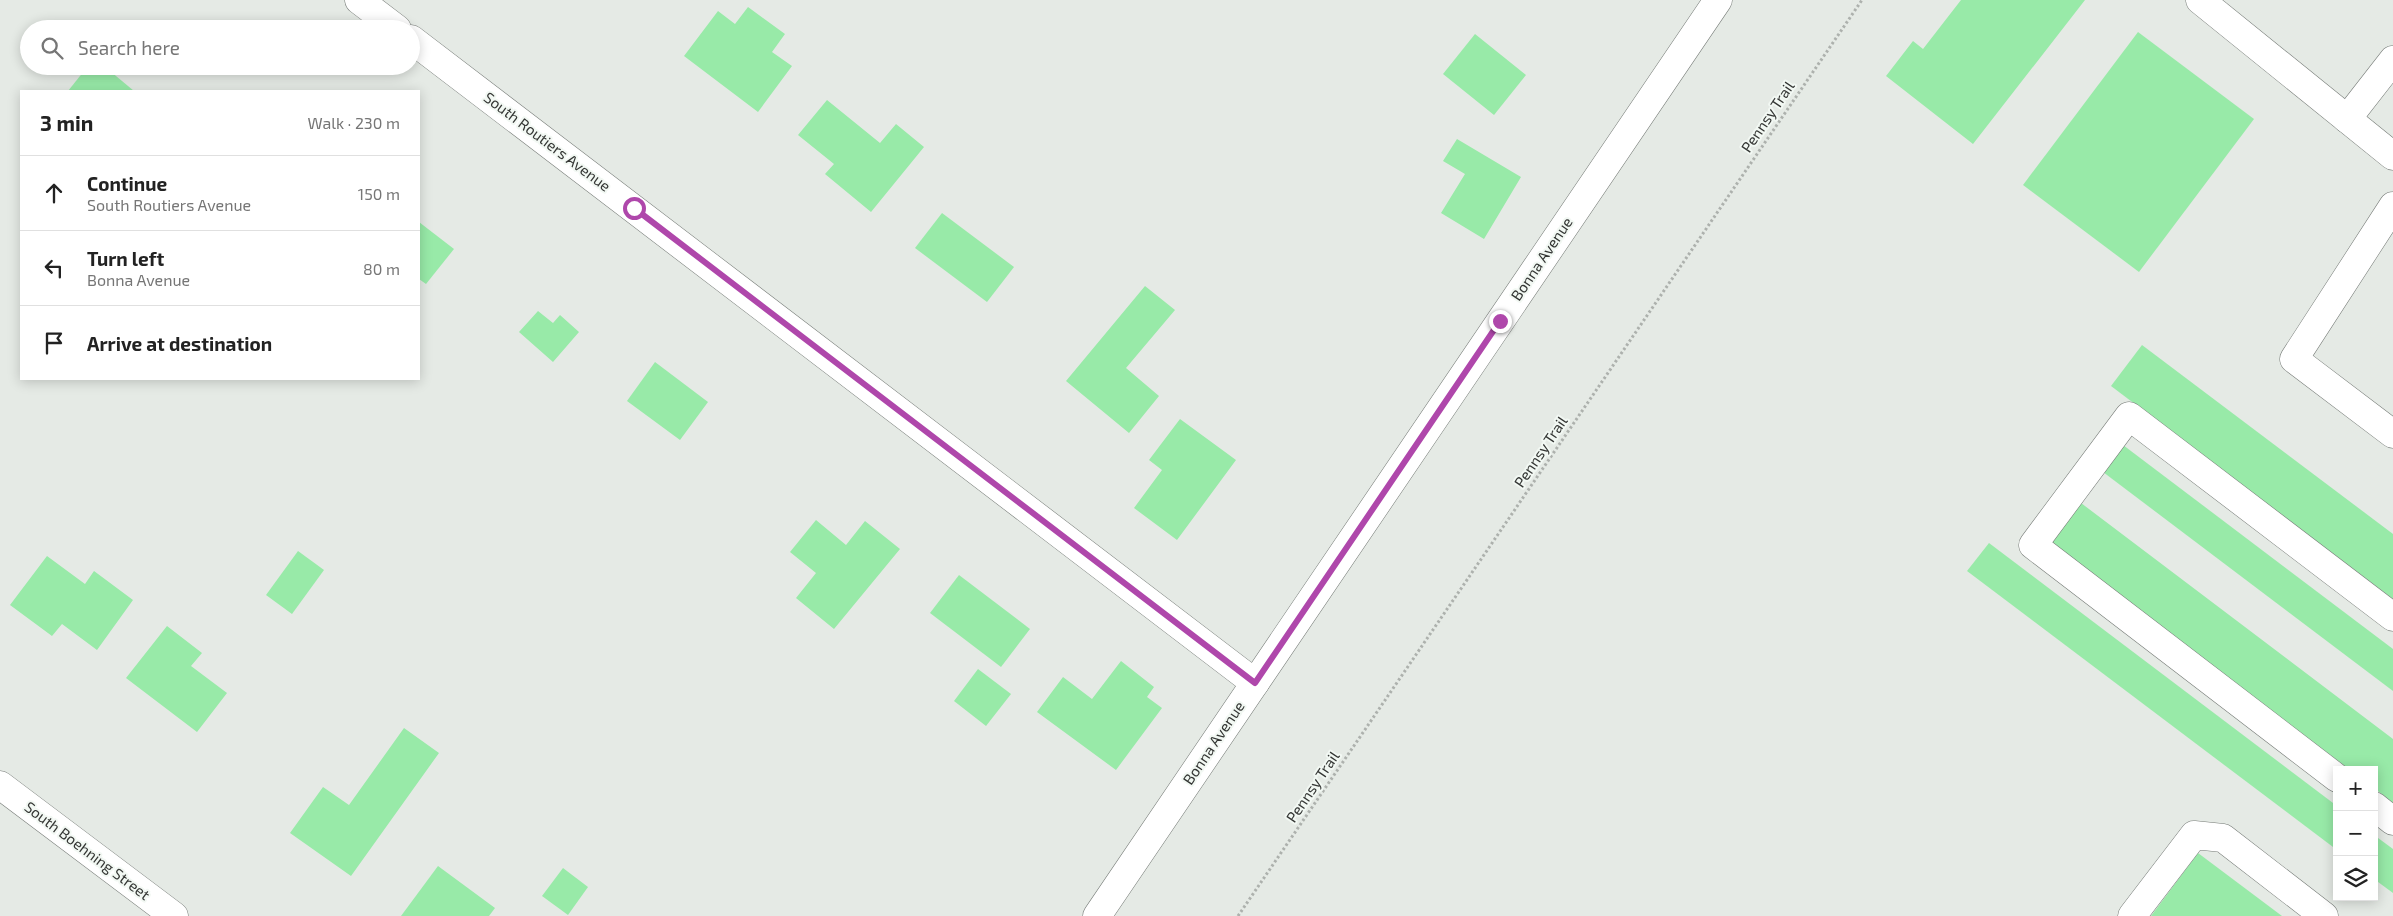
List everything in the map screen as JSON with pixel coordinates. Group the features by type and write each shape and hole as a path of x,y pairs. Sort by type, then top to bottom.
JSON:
{"street":[{"path":"359,0 385,20"},
{"name":"Bonna Avenue","path":"1097,916 1718,0"},
{"path":"2200,0 2393,156"},
{"name":"South Routiers Avenue","path":"420,46 1255,683"},
{"path":"2347,118 2393,60"},
{"path":"2393,206 2294,359 2393,434"},
{"path":"2333,775 2033,545 2129,416 2393,617"},
{"name":"South Boehning Street","path":"0,785 174,916"},
{"path":"2378,809 2393,821"},
{"path":"2132,916 2194,835 2223,838 2324,916"}],"path":[{"name":"Pennsy Trail","path":"1238,916 1862,0"}],"building":[{"path":"1961,0 2085,0 1973,144 1886,76 1913,41 1923,49"},
{"path":"748,7 785,34 772,52 792,66 758,112 684,56 718,11 735,24"},
{"path":"2138,32 2254,119 2139,272 2023,185"},
{"path":"1475,34 1526,75 1494,115 1443,74"},
{"path":"81,75 115,75 133,90 69,90"},
{"path":"827,100 880,143 896,124 924,147 871,212 825,174 834,164 798,135"},
{"path":"1457,139 1521,177 1484,239 1441,213 1465,174 1443,161"},
{"path":"942,213 1014,267 987,302 915,248"},
{"path":"420,223 454,249 426,284 420,280"},
{"path":"1145,286 1175,310 1126,368 1159,396 1129,433 1066,381"},
{"path":"538,311 553,323 560,315 579,332 553,362 519,332"},
{"path":"2142,345 2393,534 2393,599 2111,386"},
{"path":"655,362 708,402 680,440 627,401"},
{"path":"1180,419 1236,460 1177,540 1134,508 1162,470 1149,460"},
{"path":"2123,445 2393,649 2393,691 2103,472"},
{"path":"2081,503 2393,739 2393,803 2378,791 2378,766 2345,766 2050,543"},
{"path":"816,520 846,545 865,521 900,549 834,629 796,598 816,573 790,552"},
{"path":"1989,543 2333,803 2333,847 1967,571"},
{"path":"298,551 324,570 292,614 266,595"},
{"path":"47,556 85,584 94,571 133,600 97,650 62,624 52,636 10,605"},
{"path":"959,575 1030,629 1001,667 930,613"},
{"path":"167,626 202,653 191,666 227,693 197,732 126,678"},
{"path":"1121,661 1154,687 1147,697 1162,708 1116,770 1037,712 1063,677 1092,699"},
{"path":"978,669 1011,694 986,726 954,701"},
{"path":"404,728 439,753 351,876 290,833 323,787 349,805"},
{"path":"2378,838 2393,849 2393,893 2378,882"},
{"path":"2198,853 2282,916 2151,916"},
{"path":"438,866 495,908 489,916 401,916"},
{"path":"563,868 588,887 568,915 542,896"}],"route":[{"path":"634,208 1255,683 1500,321"}]}
